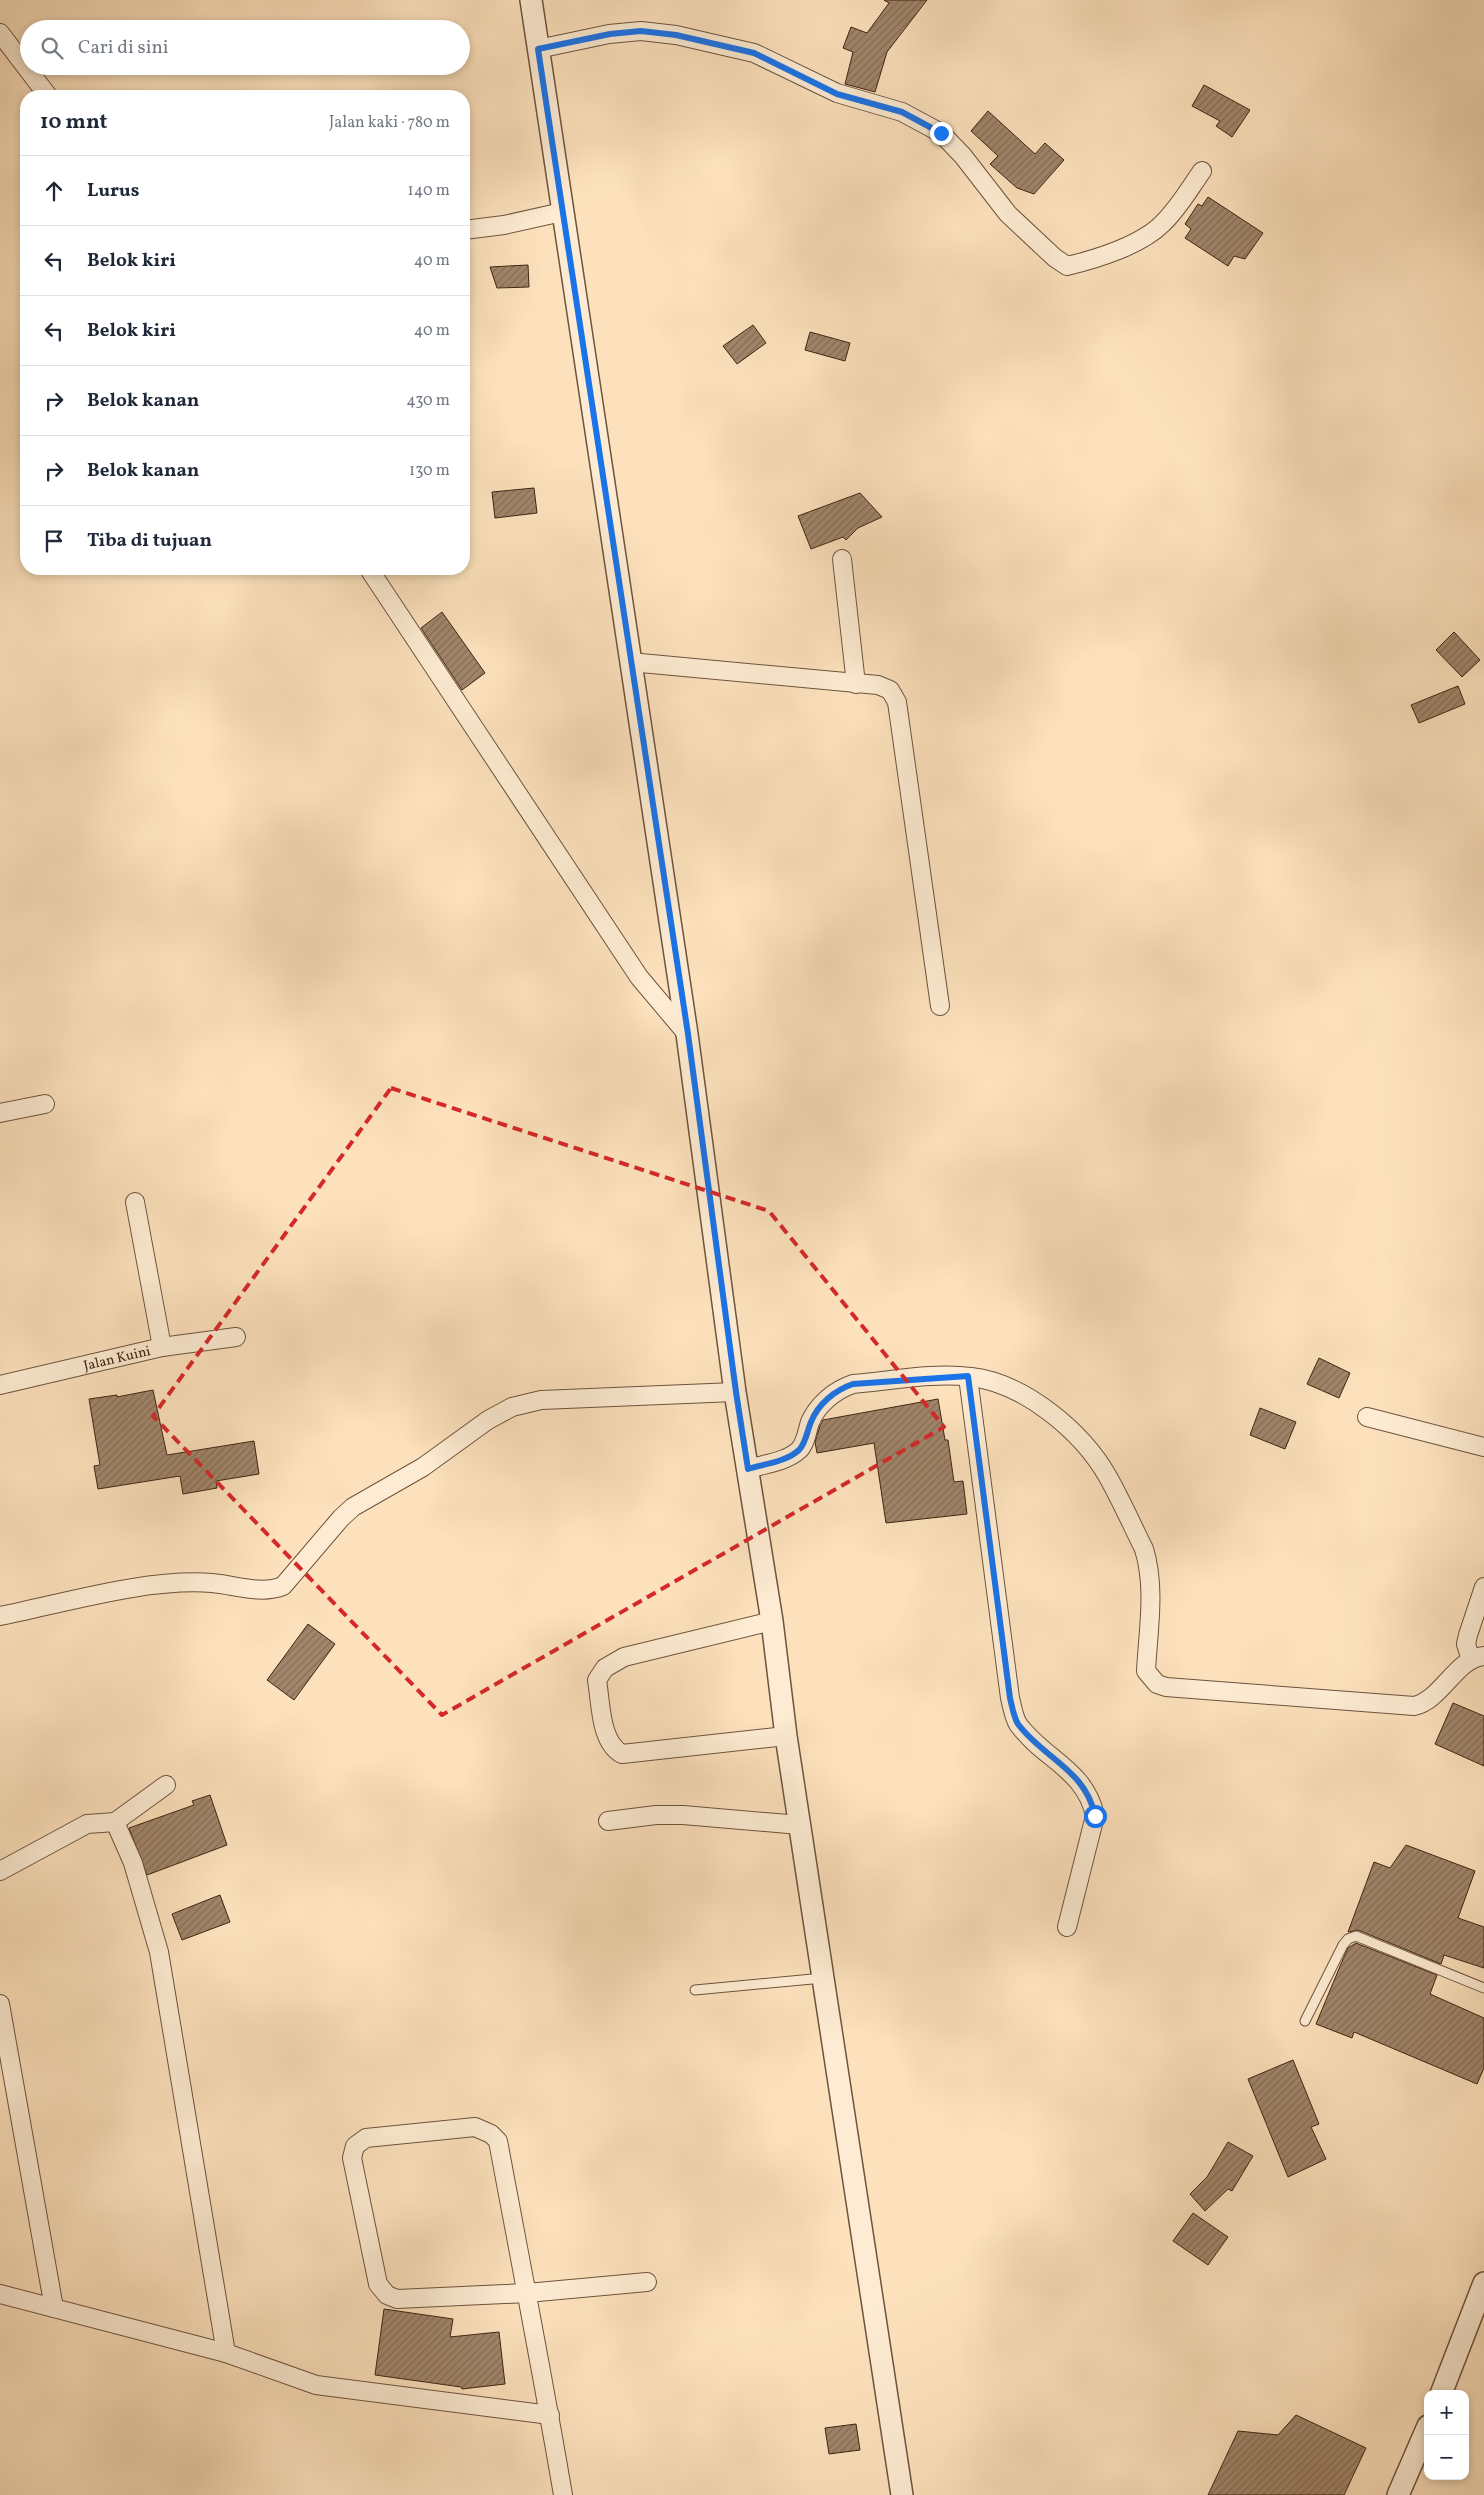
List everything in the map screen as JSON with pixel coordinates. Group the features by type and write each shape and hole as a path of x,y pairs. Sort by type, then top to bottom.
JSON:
{"street":[{"path":"531,0 688,1034 736,1392 772,1621 786,1736 902,2495"},
{"path":"538,49 610,34 641,31 676,35 754,53 837,94 902,112 941,133 963,156 1008,214 1055,258 1068,266 1081,263 1146,238 1164,223 1202,171"},
{"path":"0,33 20,59"},
{"path":"32,75 43,90"},
{"path":"470,229 504,226 562,212"},
{"path":"842,559 856,684"},
{"path":"373,575 639,977 688,1034"},
{"path":"630,662 878,685 890,690 897,702 940,1006"},
{"path":"0,1113 45,1104"},
{"path":"135,1202 162,1347"},
{"name":"Jalan Kuini","path":"0,1386 162,1347 236,1337"},
{"path":"748,1469 790,1456 800,1449 811,1420 831,1394 840,1388 853,1384 968,1376 993,1380 1028,1396 1079,1439 1108,1476 1144,1549 1151,1577 1146,1671 1157,1684 1166,1687 1414,1706 1424,1704 1478,1658 1466,1644 1484,1587"},
{"path":"968,1376 1009,1688 1017,1724 1084,1785 1092,1802 1095,1816 1067,1928"},
{"path":"0,1616 172,1582 212,1583 273,1590 283,1586 341,1518 353,1507 423,1468 488,1420 512,1407 541,1400 736,1392"},
{"path":"1367,1417 1484,1447"},
{"path":"772,1621 624,1657 605,1668 597,1680 608,1741 614,1750 622,1754 786,1736"},
{"path":"0,1871 87,1824 115,1822 166,1785"},
{"path":"608,1821 656,1815 683,1815 800,1825"},
{"path":"115,1822 133,1863 160,1952 226,2353"},
{"path":"0,2004 54,2308"},
{"path":"563,2495 550,2415 527,2294 498,2141 491,2134 475,2127 366,2138 355,2146 352,2158 378,2284 386,2295 397,2299 527,2294 647,2282"},
{"path":"1443,2390 1484,2283"},
{"path":"0,2294 226,2353 316,2385 550,2415"},
{"path":"1398,2495 1424,2435"}],"lane":[{"path":"1305,2021 1342,1945 1348,1939 1356,1936 1484,1988"},
{"path":"695,1990 823,1978"}],"highlighted area":[{"path":"391,1088 769,1211 944,1427 442,1715 153,1416"}],"building":[{"path":"884,0 927,0 887,52 875,92 845,84 853,52 843,48 851,27 867,33 889,3"},
{"path":"1204,85 1250,110 1232,137 1216,126 1220,121 1192,106"},
{"path":"988,111 1035,154 1045,143 1064,160 1034,194 1017,188 990,164 998,156 971,131"},
{"path":"1208,197 1263,233 1245,259 1234,256 1228,266 1185,238 1191,229 1185,224 1198,204 1202,206"},
{"path":"528,265 529,287 497,288 490,267"},
{"path":"753,325 766,343 737,364 723,346"},
{"path":"810,332 850,343 845,361 805,350"},
{"path":"534,488 537,513 495,518 492,492"},
{"path":"860,493 882,517 858,528 846,540 843,537 811,549 798,516"},
{"path":"442,612 485,673 462,690 421,628"},
{"path":"1454,632 1480,660 1462,677 1436,650"},
{"path":"1458,686 1465,704 1419,723 1411,705"},
{"path":"1319,1358 1350,1373 1339,1398 1307,1384"},
{"path":"153,1390 167,1455 254,1441 259,1474 216,1481 217,1488 183,1494 180,1476 98,1489 94,1466 100,1465 89,1399 117,1395 117,1397"},
{"path":"938,1399 945,1440 948,1440 954,1482 963,1481 967,1514 886,1523 874,1443 817,1453 815,1442 820,1426 823,1420"},
{"path":"1260,1408 1296,1422 1285,1449 1250,1435"},
{"path":"308,1624 335,1644 294,1700 267,1680"},
{"path":"1453,1703 1484,1716 1484,1766 1435,1744"},
{"path":"210,1795 227,1845 147,1875 129,1828 194,1805 192,1801"},
{"path":"1406,1845 1475,1871 1458,1918 1484,1927 1484,1968 1444,1955 1441,1964 1358,1930 1348,1932 1374,1862 1390,1868"},
{"path":"220,1895 230,1922 182,1940 172,1914"},
{"path":"1356,1943 1437,1975 1430,1994 1484,2018 1484,2068 1477,2084 1354,2032 1352,2038 1316,2024 1348,1948"},
{"path":"1293,2060 1319,2124 1311,2127 1326,2159 1288,2177 1248,2079"},
{"path":"1228,2142 1253,2156 1232,2191 1228,2189 1205,2211 1190,2194 1207,2177"},
{"path":"1193,2213 1228,2237 1208,2265 1173,2241"},
{"path":"384,2309 453,2319 450,2337 499,2332 505,2384 462,2389 461,2387 375,2375"},
{"path":"1296,2415 1366,2448 1344,2495 1208,2495 1238,2431 1278,2435"},
{"path":"856,2424 860,2450 829,2454 825,2428"}],"route":[{"path":"941,133 902,112 837,94 754,53 676,35 641,31 610,34 538,49 688,1034 748,1469 790,1456 800,1449 811,1420 831,1394 840,1388 853,1384 943,1376 968,1376 1010,1698 1017,1724 1084,1785 1092,1802 1095,1816"}]}
